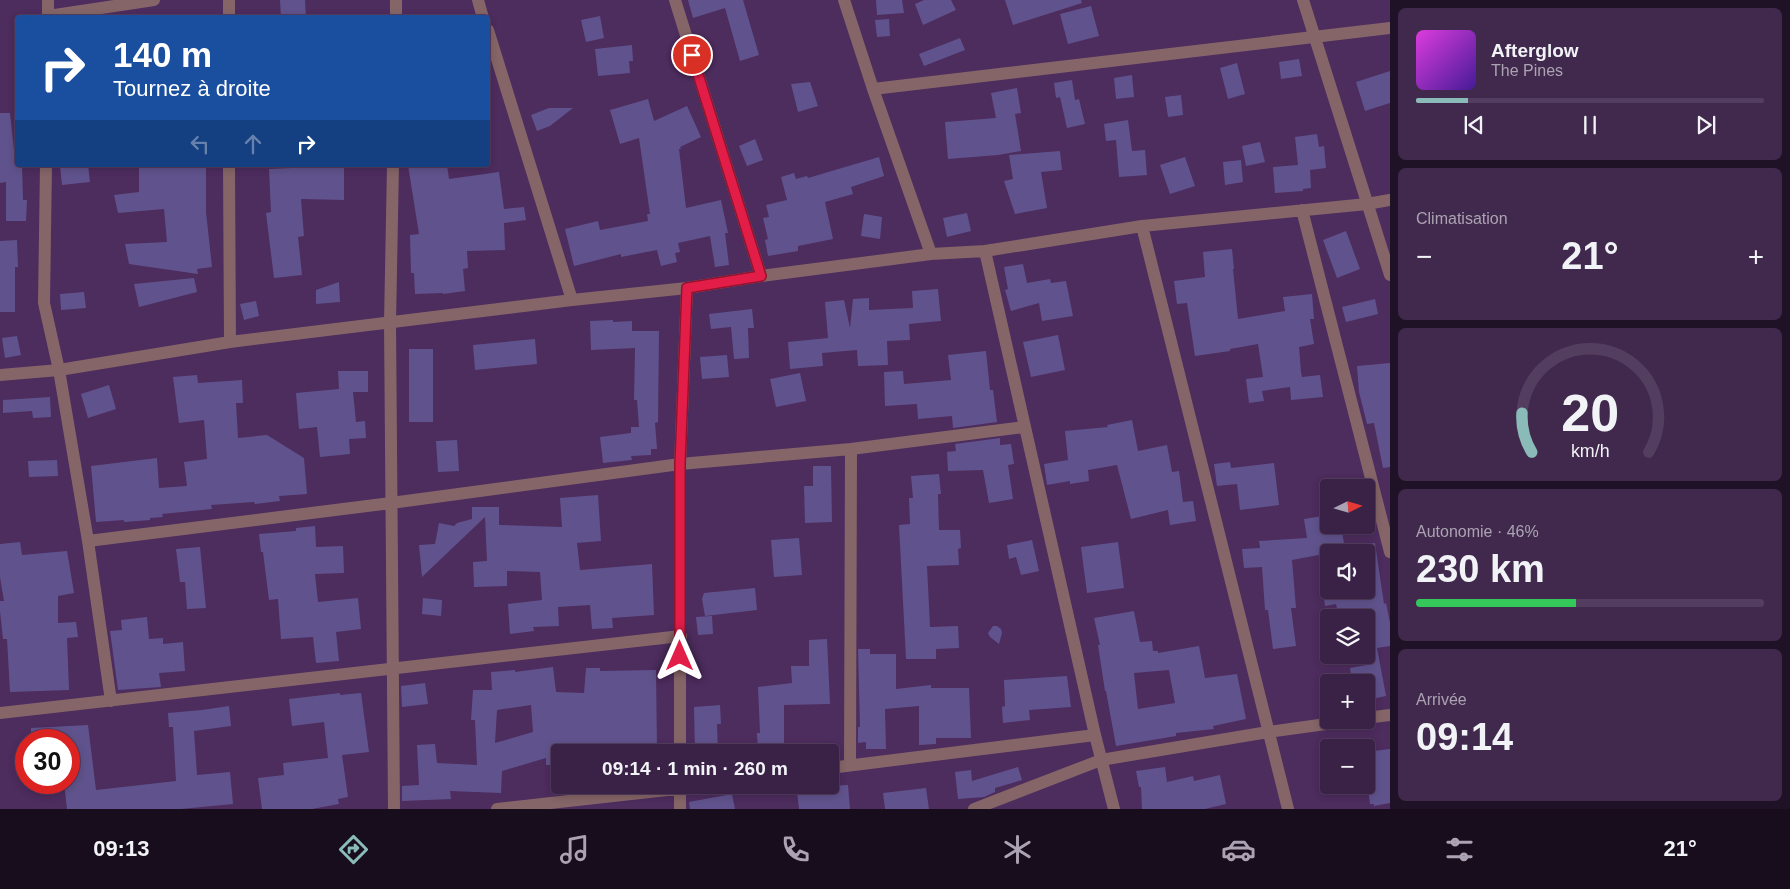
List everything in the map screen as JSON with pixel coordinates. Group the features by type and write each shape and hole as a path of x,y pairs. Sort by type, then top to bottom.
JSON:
{"street":[{"path":"48,0 48,15"},
{"path":"60,15 154,0"},
{"path":"229,0 229,15"},
{"path":"396,0 396,15"},
{"path":"478,0 483,15"},
{"path":"675,0 761,276"},
{"path":"844,0 931,254"},
{"path":"1303,0 1390,275"},
{"path":"873,88 1390,28"},
{"path":"490,36 572,300"},
{"path":"46,167 44,303 59,370 88,542 110,701"},
{"path":"229,167 230,342"},
{"path":"393,167 390,324 394,809"},
{"path":"0,375 59,370 230,342 390,324 572,300 687,288 761,276 931,254 985,251 1142,226 1367,204 1390,200"},
{"path":"1302,210 1390,552"},
{"path":"1142,226 1288,809"},
{"path":"985,251 1095,735 1114,809"},
{"path":"680,744 680,464 687,288"},
{"path":"88,542 680,464 850,449 1024,427"},
{"path":"850,449 850,765"},
{"path":"0,713 680,636"},
{"path":"1375,717 1390,715"},
{"path":"974,809 1101,760 1320,725"},
{"path":"839,767 1095,735"},
{"path":"497,809 622,794"},
{"path":"680,794 680,809"}],"building":[{"path":"280,0 305,0 306,15 281,15"},
{"path":"688,0 743,0 759,55 740,61 725,8 693,18"},
{"path":"876,0 902,0 904,13 877,15"},
{"path":"924,0 951,0 956,10 923,25 915,4"},
{"path":"1005,0 1081,0 1082,3 1013,25"},
{"path":"1091,6 1099,36 1068,44 1060,14"},
{"path":"600,16 604,38 586,42 581,20"},
{"path":"889,19 890,36 877,37 875,20"},
{"path":"960,38 965,50 924,66 919,54"},
{"path":"632,45 633,61 629,61 630,73 598,76 595,49"},
{"path":"1299,59 1302,76 1281,79 1279,62"},
{"path":"1237,63 1245,94 1228,99 1220,68"},
{"path":"1390,71 1390,103 1365,111 1356,82"},
{"path":"1132,75 1134,97 1116,99 1114,78"},
{"path":"1072,80 1075,100 1079,99 1085,124 1067,128 1060,97 1056,98 1054,83"},
{"path":"810,82 818,106 798,112 791,84"},
{"path":"1017,88 1021,113 1015,114 1021,151 948,159 945,122 996,118 991,93"},
{"path":"1181,95 1183,115 1168,117 1165,97"},
{"path":"648,99 654,121 687,106 701,137 679,149 686,208 721,200 728,233 725,233 729,265 715,267 710,236 678,243 680,252 675,253 677,262 661,266 657,250 621,257 621,254 574,266 565,229 598,221 600,230 648,221 647,214 650,214 639,138 620,144 610,110"},
{"path":"549,108 573,108 550,126 537,131 531,115"},
{"path":"0,113 10,113 15,150 15,167 22,167 23,200 27,200 26,221 6,221 6,182 0,183"},
{"path":"1128,120 1132,151 1145,150 1147,175 1119,177 1116,140 1106,141 1104,124"},
{"path":"1317,134 1319,147 1324,146 1326,168 1310,170 1311,188 1303,189 1303,191 1275,193 1273,167 1298,165 1295,137"},
{"path":"755,139 763,160 747,166 739,146"},
{"path":"1260,142 1265,162 1246,166 1242,146"},
{"path":"1060,151 1062,170 1041,172 1047,208 1015,214 1004,181 1013,179 1009,155"},
{"path":"879,157 884,176 851,187 853,194 825,202 833,239 798,246 798,251 768,256 765,240 768,239 763,218 769,217 766,205 787,200 781,177 794,173 796,179 807,176 808,178"},
{"path":"1185,157 1195,186 1170,194 1160,165"},
{"path":"1241,160 1243,182 1225,185 1223,162"},
{"path":"60,167 88,167 90,182 62,185"},
{"path":"139,167 206,167 206,212 212,267 197,269 198,274 129,264 125,244 167,242 164,209 118,213 114,195 139,192"},
{"path":"344,167 344,200 301,199 304,236 298,237 302,275 274,278 266,213 271,212 269,169"},
{"path":"408,167 447,167 449,179 499,172 504,209 524,207 526,220 504,223 505,250 467,251 468,268 463,269 465,291 443,294 415,294 414,273 411,273 410,235 419,234"},
{"path":"967,213 971,231 947,237 943,218"},
{"path":"864,214 882,217 880,239 861,236"},
{"path":"1346,231 1360,269 1337,278 1323,240"},
{"path":"17,240 18,267 15,267 15,312 0,312 0,241"},
{"path":"1232,249 1238,319 1285,311 1283,297 1312,294 1314,319 1310,319 1314,344 1299,347 1301,372 1302,377 1320,375 1323,397 1291,400 1290,387 1262,391 1264,401 1249,403 1246,379 1263,377 1258,344 1230,349 1230,351 1195,356 1187,303 1177,304 1174,281 1205,277 1203,252"},
{"path":"1023,264 1027,283 1050,279 1051,283 1066,281 1073,316 1042,321 1039,303 1011,311 1005,290 1008,289 1004,267"},
{"path":"194,278 197,292 139,307 134,284"},
{"path":"339,282 340,302 316,304 316,290"},
{"path":"938,289 941,321 909,324 910,340 887,341 888,365 858,366 857,350 822,353 823,366 790,369 788,342 828,338 825,302 844,300 850,328 853,299 869,298 869,310 913,308 912,291"},
{"path":"84,292 86,308 61,310 60,294"},
{"path":"1375,299 1378,314 1346,322 1342,307"},
{"path":"256,301 259,316 244,320 240,304"},
{"path":"752,309 754,328 748,328 749,358 734,359 731,327 711,329 709,314"},
{"path":"613,320 613,322 632,321 632,331 659,331 658,422 655,423 657,449 651,449 651,455 631,456 632,460 603,463 600,437 631,433 631,427 639,427 637,400 634,400 635,348 591,350 590,321"},
{"path":"1058,335 1065,370 1031,377 1023,342"},
{"path":"17,336 21,355 5,358 2,338"},
{"path":"535,339 537,364 475,370 473,345"},
{"path":"409,349 433,349 433,422 409,422"},
{"path":"986,351 990,390 993,390 997,422 953,428 952,416 918,419 917,404 885,406 884,372 903,371 904,384 951,380 948,355"},
{"path":"727,355 729,377 702,379 700,357"},
{"path":"1390,363 1390,467 1383,468 1374,423 1367,424 1359,392 1357,366"},
{"path":"338,371 368,371 368,392 353,392 356,422 365,421 366,438 349,439 350,454 320,457 317,427 299,429 296,393 339,389"},
{"path":"800,373 806,401 776,407 770,379"},
{"path":"197,375 198,383 242,380 243,403 236,403 238,438 267,435 304,458 307,494 279,496 280,501 255,504 254,502 211,505 212,509 162,514 163,517 150,518 150,520 96,522 91,466 157,458 159,488 187,486 184,462 207,459 204,420 179,423 173,377"},
{"path":"109,385 116,409 88,418 81,394"},
{"path":"50,397 51,417 33,418 32,411 3,413 3,400"},
{"path":"1132,420 1138,451 1167,445 1172,472 1179,471 1183,502 1193,501 1196,521 1170,525 1168,510 1131,519 1117,465 1088,470 1089,481 1070,484 1070,481 1047,485 1044,464 1068,460 1065,431 1108,427 1107,425"},
{"path":"1000,438 1000,445 1011,444 1014,464 1008,465 1013,499 989,503 983,470 948,471 947,452 956,451 955,444"},
{"path":"457,440 459,471 438,472 436,441"},
{"path":"57,460 58,476 29,477 28,461"},
{"path":"1230,462 1231,468 1274,463 1279,505 1240,510 1237,484 1217,486 1214,464"},
{"path":"813,466 831,466 832,522 805,523 804,486 813,486"},
{"path":"939,474 941,494 938,494 939,530 960,530 961,548 958,549 959,565 927,566 930,627 958,626 959,648 936,649 936,659 906,659 899,525 910,524 909,498 913,498 911,476"},
{"path":"598,495 601,541 577,543 580,570 652,564 654,615 612,618 613,628 592,629 590,605 558,607 559,626 533,627 534,631 510,634 508,604 542,600 540,572 507,571 507,586 474,587 473,562 487,561 485,517 422,577 419,545 435,544 439,523 454,526 457,523 472,519 472,507 499,507 499,525 562,527 560,498"},
{"path":"1320,516 1320,534 1342,534 1344,544 1320,544 1320,555 1292,560 1296,608 1291,608 1296,646 1273,649 1268,610 1265,610 1262,567 1244,568 1242,549 1260,548 1259,541 1307,538 1304,519"},
{"path":"315,526 316,547 343,546 344,573 315,574 318,602 358,598 361,629 336,632 339,661 316,663 313,637 281,639 278,599 269,600 259,534 296,531 296,528"},
{"path":"799,538 802,575 774,577 771,540"},
{"path":"1032,540 1039,571 1021,575 1016,557 1009,559 1007,545"},
{"path":"20,542 22,555 67,551 74,593 58,596 58,623 76,622 78,637 67,638 69,690 10,692 7,639 3,639 0,611 0,601 4,601 0,577 0,544"},
{"path":"1118,542 1124,588 1087,593 1081,547"},
{"path":"1375,543 1384,604 1386,603 1390,623 1390,646 1377,648 1386,696 1375,698 1375,674 1351,674 1350,668 1375,664 1375,609 1337,609 1336,604 1325,606 1324,599 1375,599 1375,544 1366,544"},
{"path":"200,547 206,608 187,609 185,582 180,582 176,549"},
{"path":"755,588 757,610 705,616 702,599 704,593"},
{"path":"423,598 442,600 441,616 422,614"},
{"path":"1134,611 1140,642 1152,641 1153,651 1158,651 1158,653 1199,646 1205,678 1237,674 1246,719 1213,726 1214,729 1176,733 1176,736 1116,746 1105,691 1098,645 1100,645 1094,618","holes":["1169,670 1175,703 1138,709 1134,673"]},
{"path":"712,616 713,634 698,635 696,617"},
{"path":"147,617 149,639 163,638 163,644 183,642 185,671 159,673 161,687 118,690 110,631 122,630 121,620"},
{"path":"993,626 1001,629 1002,633 999,644 988,633"},
{"path":"827,639 830,704 784,705 784,744 758,744 757,733 760,733 758,687 792,683 791,666 809,666 809,640"},
{"path":"858,649 870,649 870,654 896,654 896,689 931,685 931,688 969,688 971,738 936,738 936,744 919,745 919,706 885,709 886,749 866,749 866,742 858,743 858,727 860,727"},
{"path":"553,667 556,692 584,693 586,668 600,668 600,671 656,670 657,744 551,744 551,765 546,765 546,758 502,771 501,793 450,791 451,799 402,801 402,786 419,785 417,745 435,744 437,763 477,765 475,720 471,720 473,690 492,690 491,672 515,670 515,672","holes":["531,705 533,732 495,743 497,710"]},
{"path":"1067,676 1071,707 1029,710 1030,720 1003,723 1002,707 1005,706 1004,680"},
{"path":"425,683 428,704 402,707 401,686"},
{"path":"340,693 340,695 361,693 369,752 342,755 348,797 338,799 339,804 312,809 262,809 258,778 284,775 283,763 328,758 324,722 292,726 289,699"},
{"path":"720,705 721,724 717,724 718,744 695,744 694,707"},
{"path":"229,706 231,726 194,731 197,775 230,772 233,804 181,809 67,809 65,794 80,794 80,729 31,729 88,725 96,790 176,781 173,727 169,727 168,713"},
{"path":"1390,749 1390,803 1374,806 1374,804 1370,804 1369,794 1375,794 1375,751"},
{"path":"1018,767 1022,780 995,788 995,792 984,797 958,799 955,772 971,770 972,781"},
{"path":"1165,767 1167,782 1193,776 1194,781 1220,775 1226,804 1205,809 1142,809 1141,787 1139,787 1136,771"},
{"path":"848,785 850,809 799,809 797,794 839,794 839,786"},
{"path":"926,788 929,809 885,809 883,793"},
{"path":"732,794 735,809 690,809 689,802"}],"route":[{"path":"680,656 680,464 687,288 761,276 692,55"}]}
